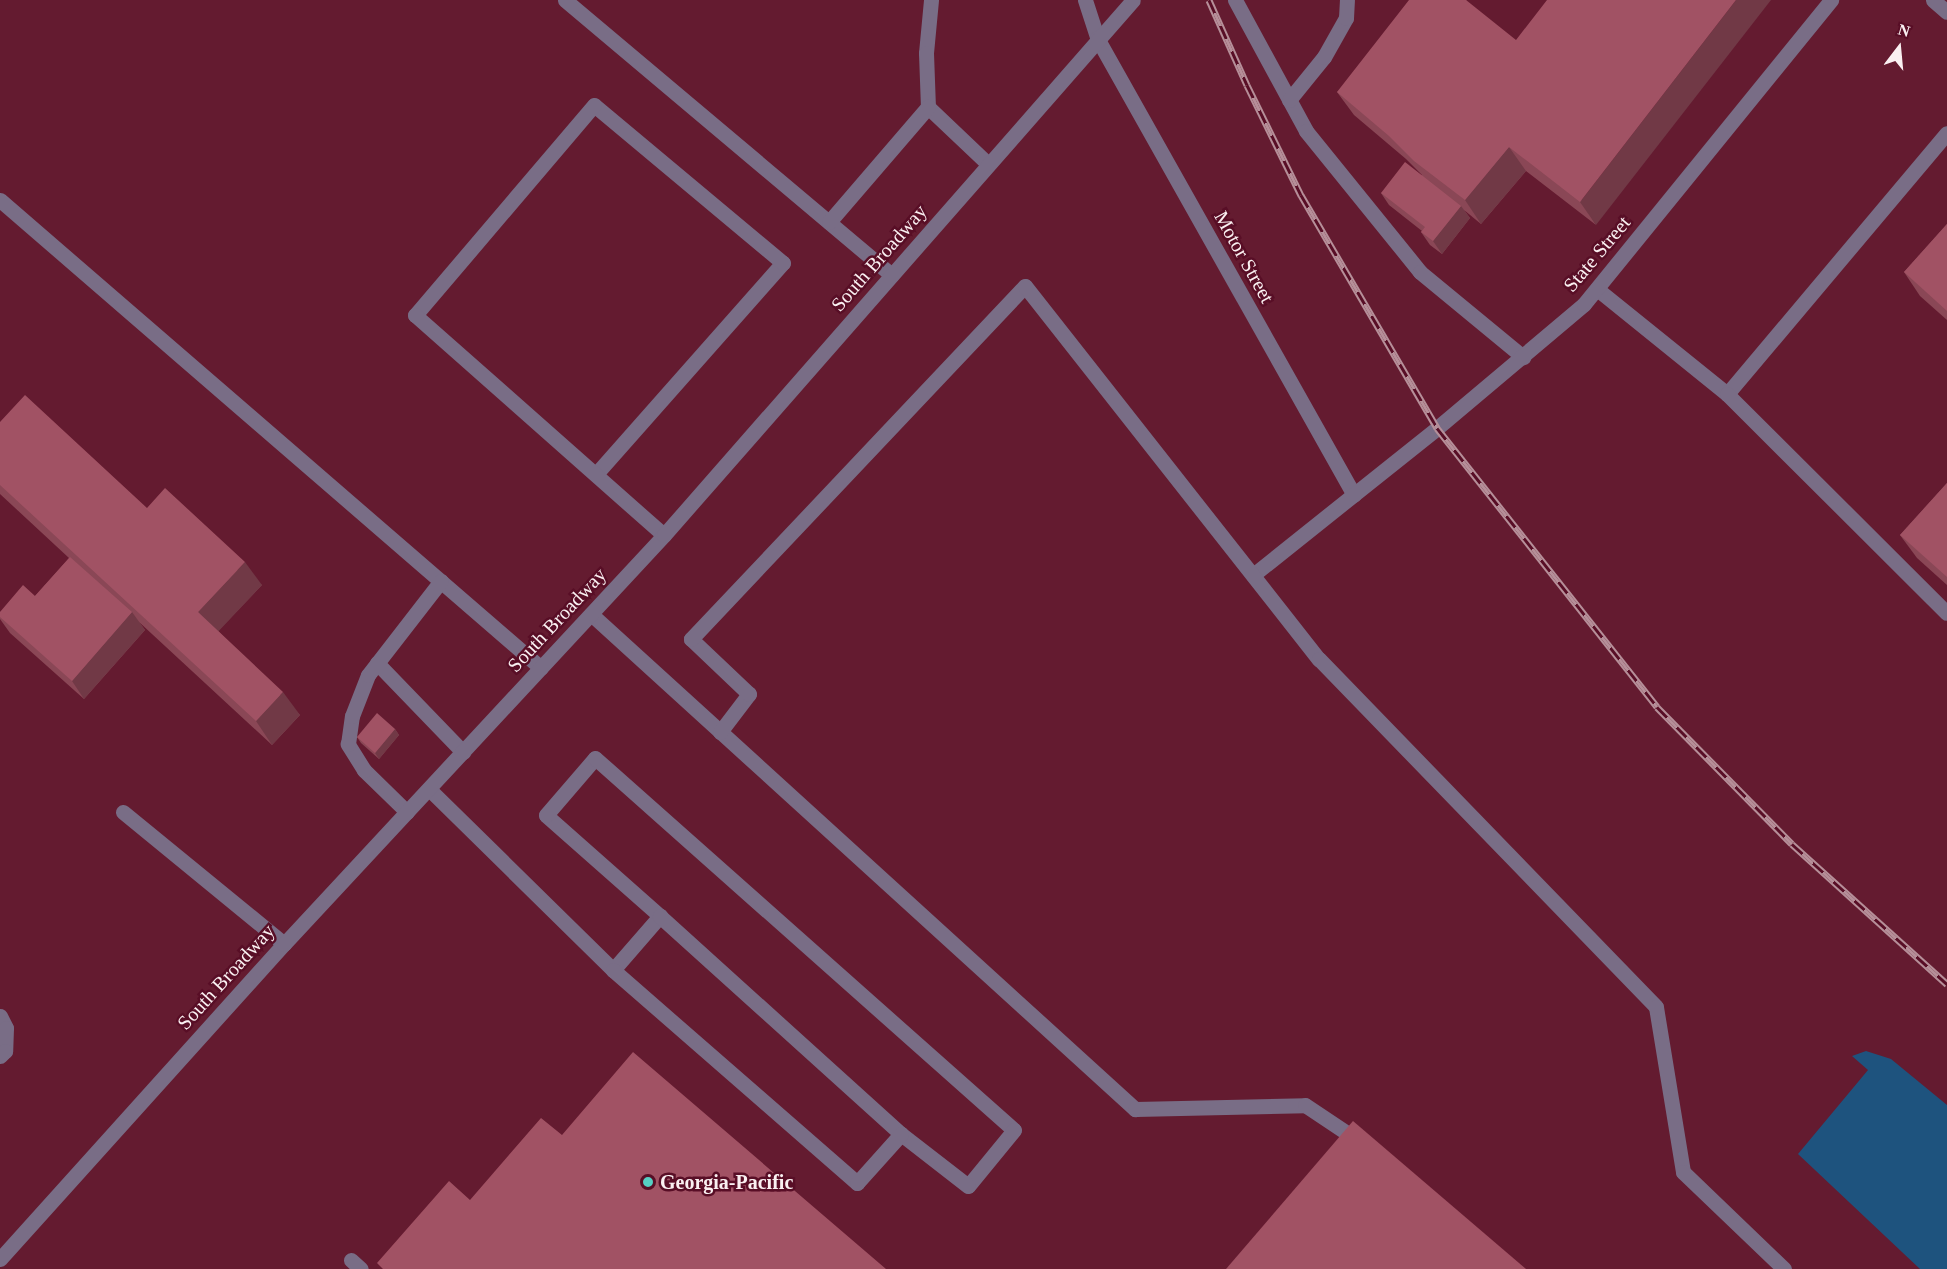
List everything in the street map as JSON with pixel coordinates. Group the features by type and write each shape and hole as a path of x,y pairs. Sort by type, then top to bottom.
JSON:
{"street":[{"path":"565,0 892,275"},
{"path":"829,222 928,107 926,53 931,0"},
{"name":"Motor Street","path":"1084,0 1097,38 1354,495"},
{"name":"South Broadway","path":"0,1259 284,944 664,535 1097,38 1133,0"},
{"path":"1235,0 1306,131 1420,273 1523,357"},
{"path":"1289,100 1324,57 1346,18 1347,0"},
{"name":"State Street","path":"1253,575 1523,357 1584,304 1831,0"},
{"path":"1933,0 1947,12"},
{"path":"596,474 783,263 594,105 415,315 664,535"},
{"path":"928,107 988,165"},
{"path":"1727,394 1947,133"},
{"path":"0,200 541,668"},
{"path":"720,732 749,694 691,639 1025,286 1319,659 1656,1007 1683,1172 1784,1269"},
{"path":"1597,289 1727,394 1947,614"},
{"path":"407,812 364,770 348,744 352,716 368,675 441,581"},
{"path":"591,614 1135,1109 1305,1105 1350,1135"},
{"path":"377,663 463,752"},
{"path":"595,758 1014,1130 968,1186 901,1134 660,916 546,815 595,758"},
{"path":"429,789 613,970 857,1183 901,1134"},
{"path":"123,812 284,944"},
{"path":"613,970 660,916"},
{"path":"0,1016 6,1028 5,1051 0,1056"}],"water":[{"path":"1866,1051 1891,1059 1947,1105 1947,1269 1920,1269 1798,1154 1868,1070 1852,1056"}],"building":[{"path":"1409,0 1466,0 1516,40 1547,0 1736,0 1580,202 1509,147 1465,200 1414,161 1389,136 1337,92"},
{"path":"1405,162 1461,206 1433,241 1421,232 1425,227 1381,193"},
{"path":"1947,224 1947,311 1904,272"},
{"path":"25,395 147,508 165,488 245,562 198,612 283,692 256,721 0,485 0,422"},
{"path":"1947,483 1947,577 1900,535"},
{"path":"70,557 132,612 72,681 0,617 0,612 23,585 35,596"},
{"path":"377,713 395,729 375,753 357,737"},
{"name":"Georgia-Pacific","path":"633,1052 886,1269 383,1269 377,1263 449,1181 470,1200 541,1118 562,1135"},
{"path":"1353,1121 1526,1269 1226,1269"}],"railway":[{"path":"1209,0 1247,85 1301,195 1437,428 1657,707 1792,844 1947,984"}],"place":[{"name":"Georgia-Pacific","path":"648,1182"}]}
